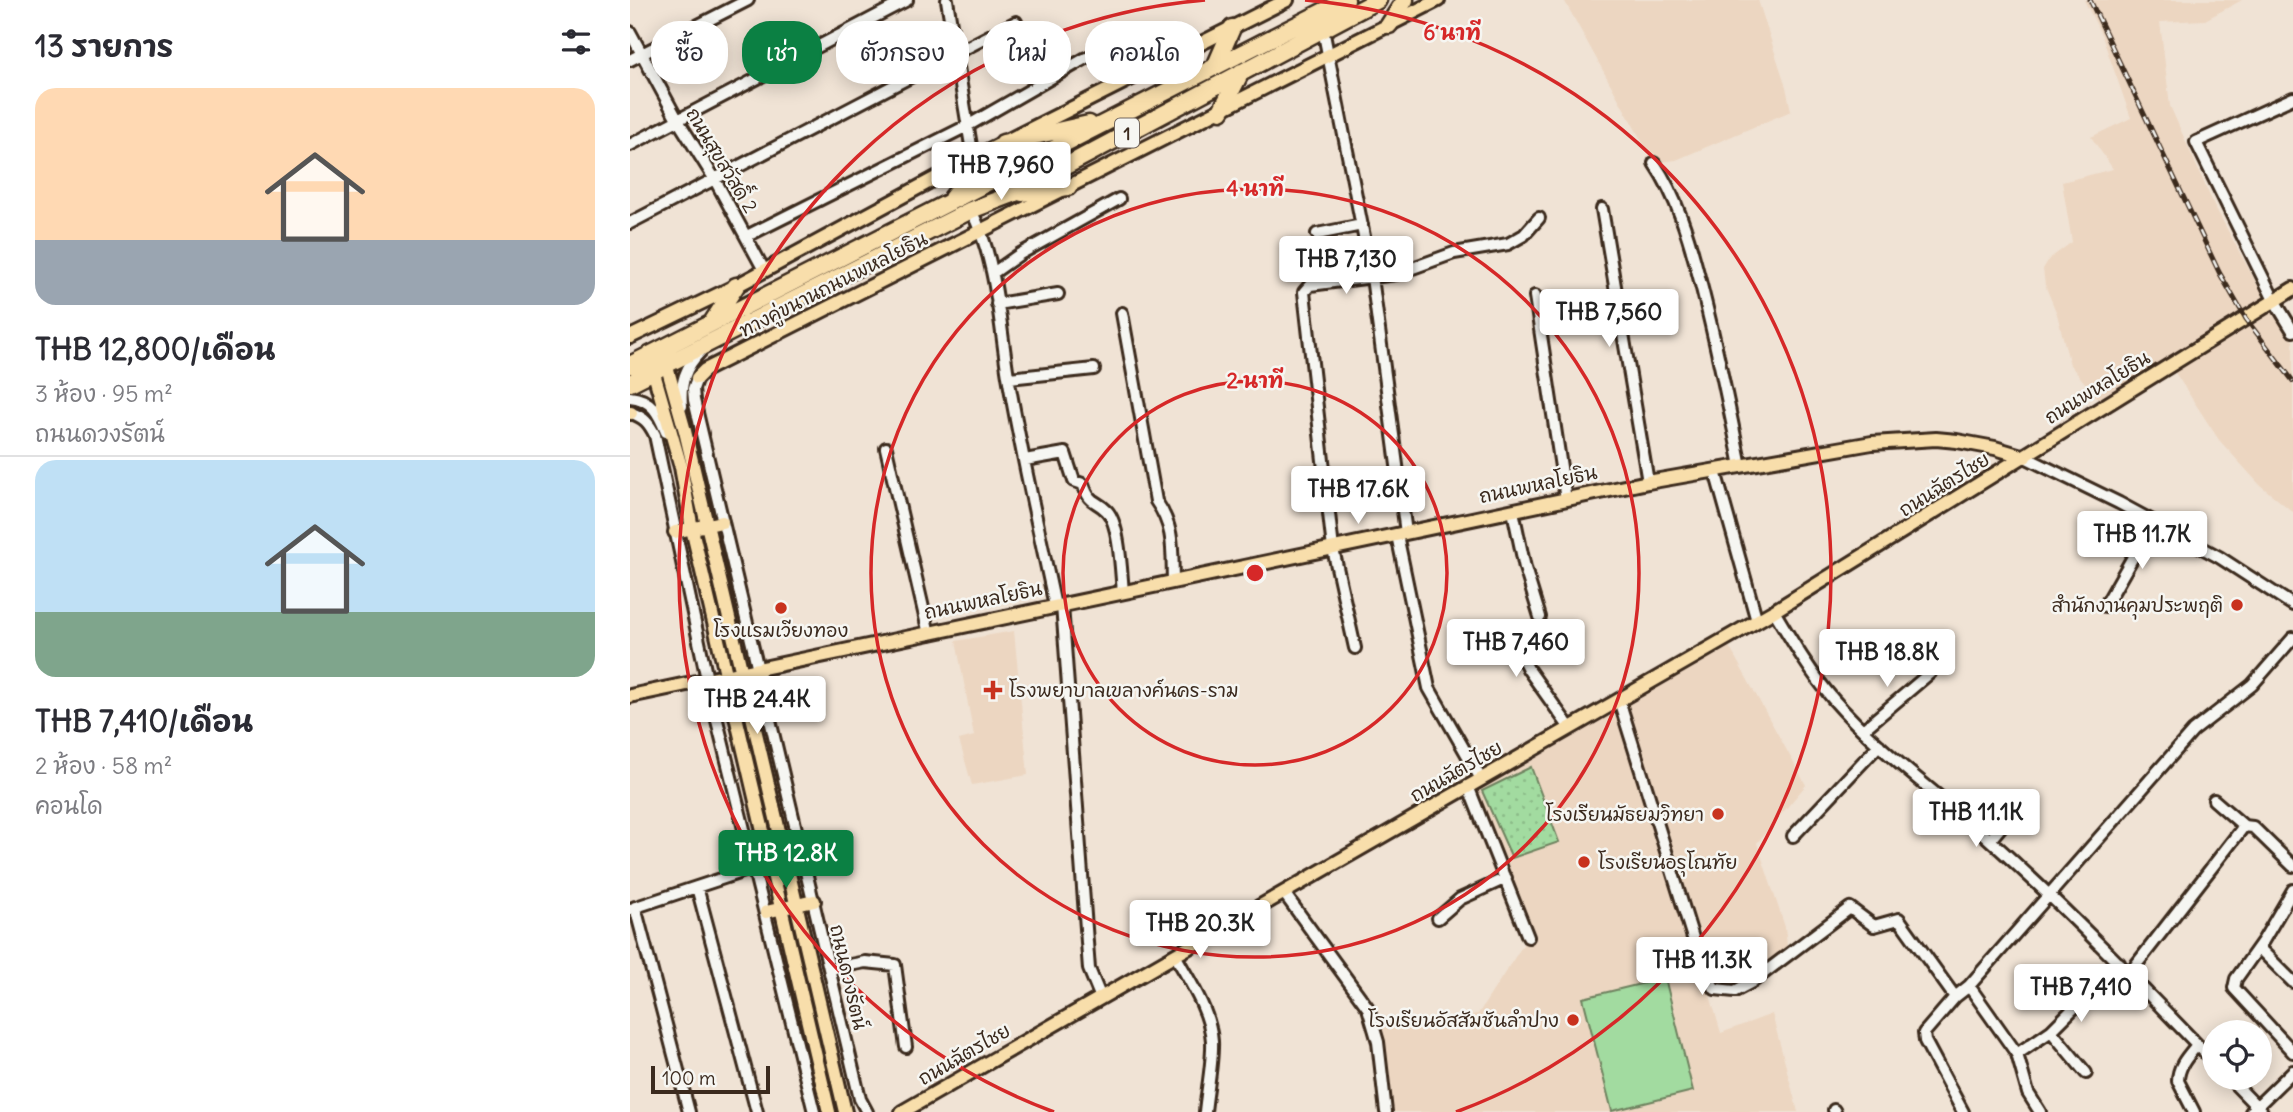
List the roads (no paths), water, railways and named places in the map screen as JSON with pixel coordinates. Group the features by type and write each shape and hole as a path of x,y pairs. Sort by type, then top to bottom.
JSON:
{"highway":[{"name":"1","path":"630,365 659,361 705,346 971,210 1013,194 1241,72 1319,22 1346,0"},
{"name":"1","path":"630,383 712,323 948,202 1215,67 1378,0"},
{"path":"1393,23 1405,0"},
{"path":"1215,67 1232,28"},
{"path":"1221,111 1241,72"},
{"path":"1003,144 1112,119"},
{"path":"948,202 967,179 973,159"},
{"path":"1013,194 1068,187"},
{"path":"712,323 736,286"}],"main road":[{"name":"1","path":"630,337 736,286 973,159 1287,0"},
{"name":"ทางคู่ขนานถนนพหลโยธิน","path":"697,379 705,370 1438,0"},
{"name":"ถนนพหลโยธิน","path":"630,696 1648,482 1872,443 1936,439 1995,448 2025,457 2293,289"},
{"path":"659,361 685,431 845,1112"},
{"path":"659,361 692,529 829,1112"},
{"name":"ถนนฉัตรไชย","path":"902,1112 1757,621 2025,457"},
{"path":"676,532 722,522"},
{"path":"766,912 814,901"}],"street":[{"path":"630,60 748,0"},
{"path":"630,145 907,0"},
{"path":"947,0 951,21"},
{"path":"1319,22 1329,56 1372,277 1402,534 1429,688 1481,779"},
{"name":"ถนนสุขสวัสดิ์ 2","path":"630,32 677,120 714,178 764,270"},
{"path":"747,236 969,125 1085,59"},
{"path":"630,223 897,84"},
{"path":"962,84 973,159"},
{"path":"2293,98 2196,142 2274,300 2293,331"},
{"path":"1654,163 1671,194 1696,265 1741,466"},
{"path":"993,273 1020,254 1119,199"},
{"path":"1602,209 1648,482"},
{"path":"971,210 981,231 993,273 1025,460 1059,606 1089,969 1101,998"},
{"path":"1355,648 1333,549 1304,292 1310,285 1396,274 1470,249 1508,244 1524,235 1539,218"},
{"path":"1317,234 1362,225"},
{"path":"997,304 1058,294"},
{"path":"1535,296 1566,500"},
{"path":"1122,313 1156,501 1168,517 1173,582"},
{"path":"685,431 680,390 682,379 691,361 705,346"},
{"path":"1009,378 1094,369"},
{"name":"ถนนดวงรัตน์","path":"697,379 693,389 694,400 722,522 760,669 860,1099 867,1112"},
{"path":"630,397 640,398 657,411 681,467"},
{"path":"631,413 641,416 650,424 655,435 708,680 814,1112"},
{"path":"886,448 929,634"},
{"path":"1025,460 1065,453 1074,481 1083,484 1090,501 1107,512 1111,518 1124,592"},
{"path":"2025,457 2219,557 2293,605"},
{"path":"1715,471 1757,621"},
{"path":"1513,511 1525,568 1540,617"},
{"path":"2105,606 2153,522"},
{"path":"1774,611 1807,666 1834,700 1880,745 2049,895 2202,1050"},
{"path":"1539,638 1522,648 1520,653 1570,728"},
{"path":"1963,1112 1925,1041 1924,1032 1955,997 1969,986 2193,731 2252,685 2293,638"},
{"path":"1864,729 1930,673"},
{"path":"1619,700 1702,967 1715,989 1735,991 1752,982 1850,908 1874,926 1899,919 1955,997"},
{"path":"1793,836 1880,745"},
{"path":"1468,786 1528,937"},
{"path":"2214,800 2244,826 2253,827 2293,866"},
{"path":"1990,840 2015,810"},
{"path":"2129,974 2244,826"},
{"path":"689,1112 633,908 754,868"},
{"path":"1438,918 1460,899 1506,878"},
{"path":"697,887 757,1112"},
{"path":"2293,890 2259,948 2236,979 2234,988 2293,1052"},
{"path":"1284,893 1368,1008 1378,1042 1386,1112"},
{"path":"2259,948 2293,982"},
{"path":"1175,955 1195,992 1211,1031 1212,1049 1205,1112"},
{"path":"830,969 865,962 895,965 906,1047"},
{"path":"2017,1054 2051,1031 2119,963"},
{"path":"1969,986 2017,1054 2028,1093 2040,1112"},
{"path":"2051,1031 2086,1073"},
{"path":"2194,1112 2178,1076 2187,1057 2197,1045"},
{"path":"2239,1090 2256,1110 2293,1071"}],"railway":[{"path":"2090,0 2219,272 2246,319 2293,381"}],"place":[{"name":"สำนักงานคุมประพฤติ","path":"2237,605"},
{"name":"โรงแรมเวียงทอง","path":"781,608"},
{"name":"โรงพยาบาลเขลางค์นคร-ราม","path":"993,690"},
{"name":"โรงเรียนมัธยมวิทยา","path":"1718,814"},
{"name":"โรงเรียนอรุโณทัย","path":"1584,862"},
{"name":"โรงเรียนอัสสัมชันลำปาง","path":"1573,1020"}]}
